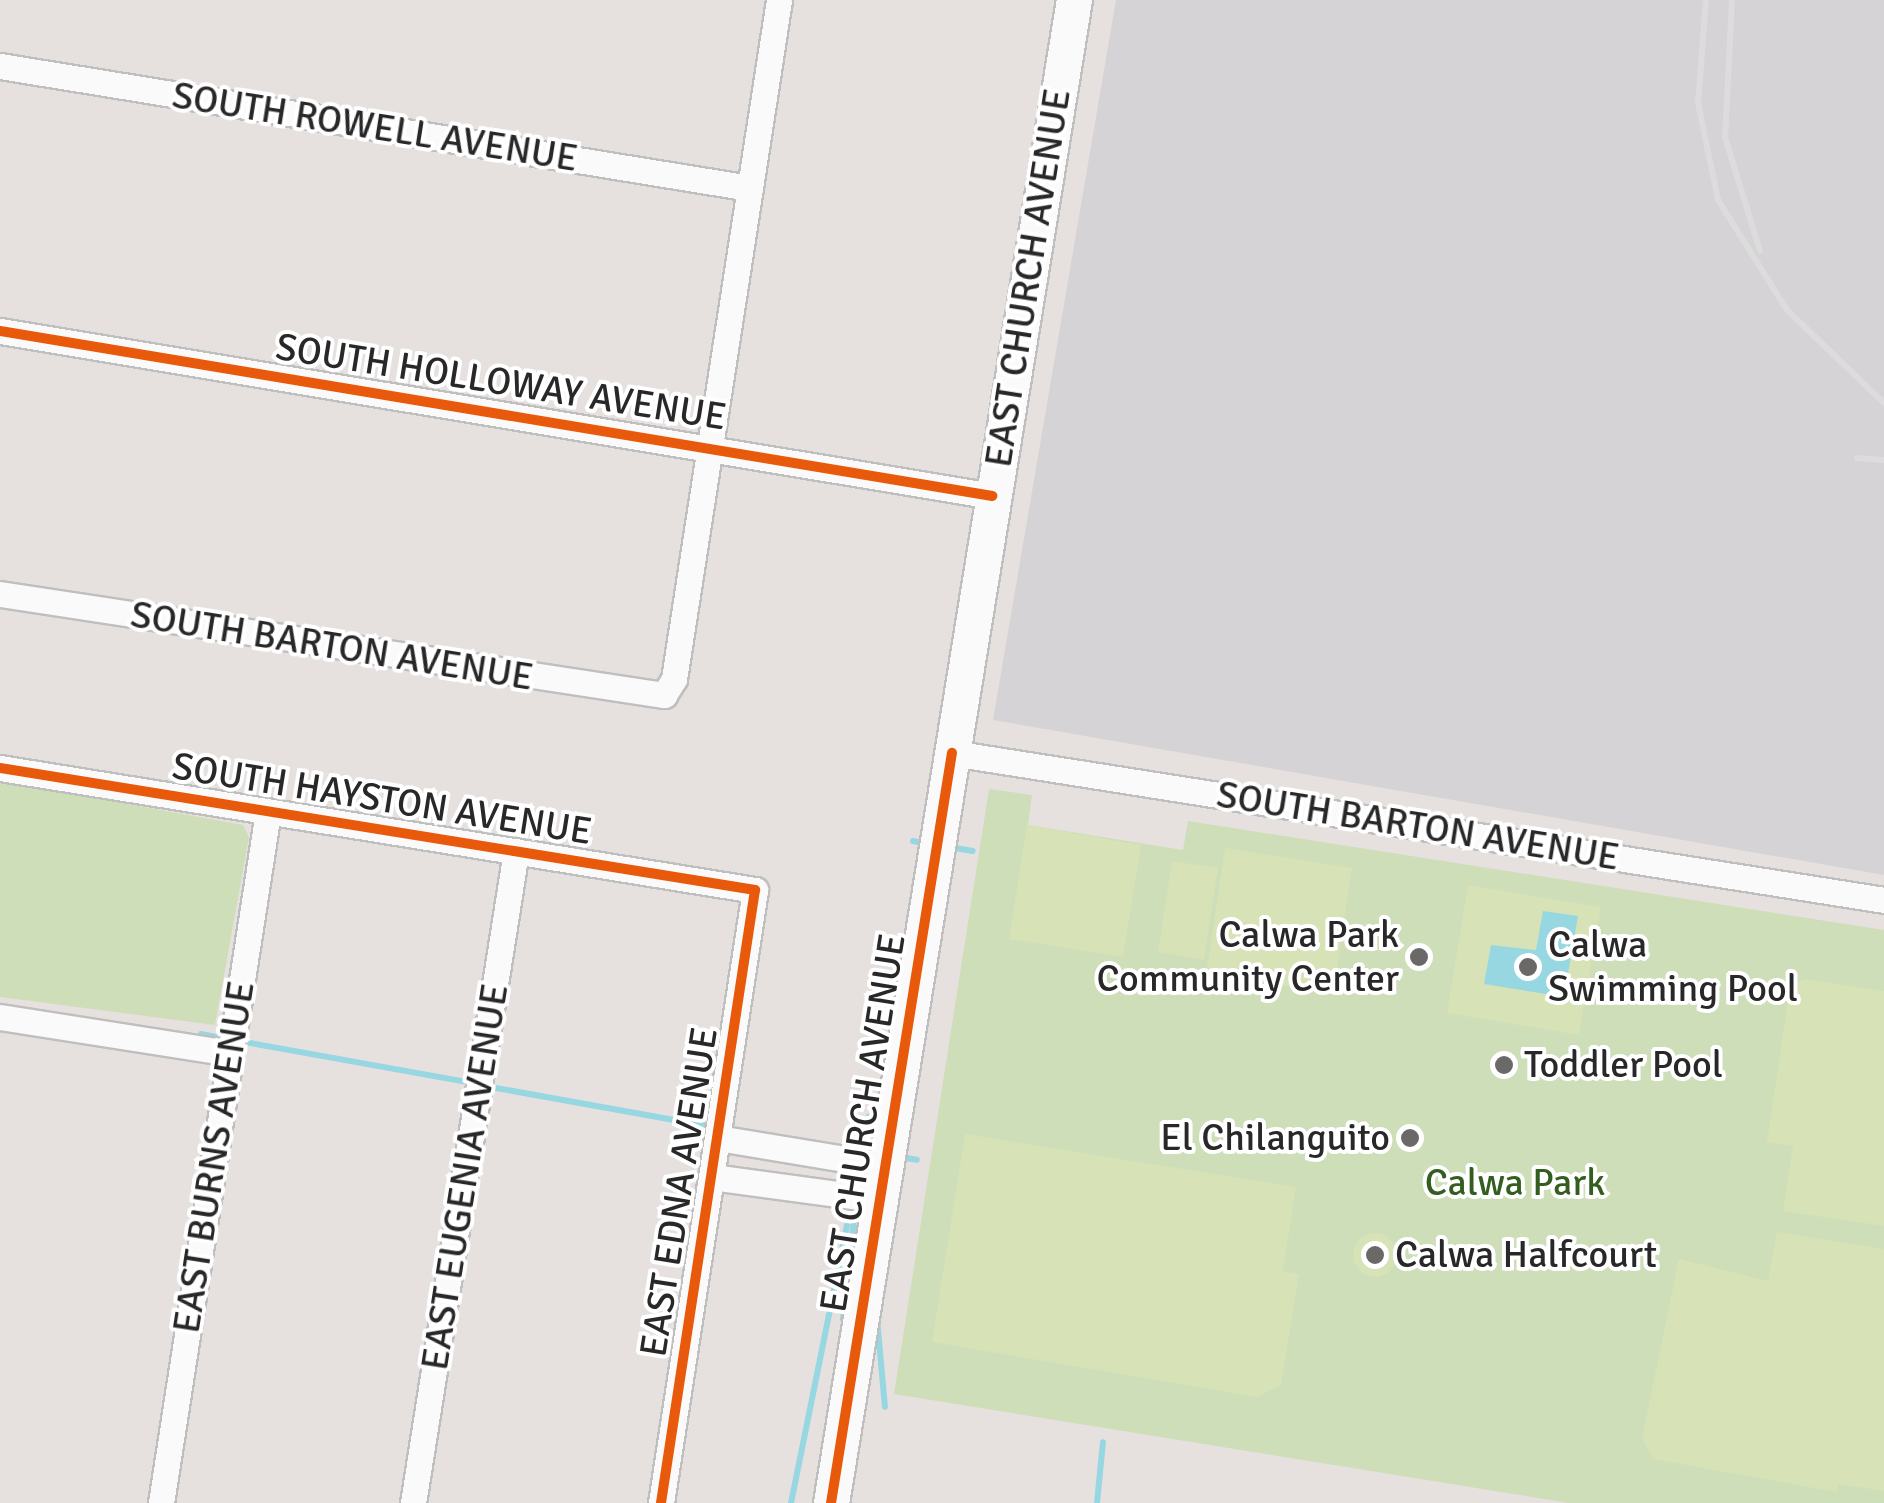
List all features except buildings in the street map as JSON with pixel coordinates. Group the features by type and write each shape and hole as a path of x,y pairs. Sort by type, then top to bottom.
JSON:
{"main road":[{"name":"EAST CHURCH AVENUE","path":"831,1503 1074,0"}],"street":[{"path":"711,446 779,0"},
{"name":"SOUTH ROWELL AVENUE","path":"0,66 750,188"},
{"name":"SOUTH HOLLOWAY AVENUE","path":"0,331 711,446 992,496"},
{"name":"SOUTH BARTON AVENUE","path":"0,594 664,695 674,680 711,446"},
{"name":"SOUTH BARTON AVENUE","path":"952,753 1884,900"},
{"name":"SOUTH HAYSTON AVENUE","path":"0,768 755,890"},
{"name":"EAST BURNS AVENUE","path":"161,1503 268,812"},
{"name":"EAST EUGENIA AVENUE","path":"413,1503 516,852"},
{"name":"EAST EDNA AVENUE","path":"661,1503 755,890"},
{"path":"0,1017 230,1054"},
{"path":"718,1138 885,1183"},
{"path":"712,1177 885,1183"}],"shaded area":[{"path":"1116,0 1884,0 1884,875 993,720"}],"green space":[{"path":"0,781 243,825 249,837 215,1025 0,997"},
{"name":"Calwa Park","path":"989,789 1032,795 1028,825 1183,850 1188,821 1884,930 1884,1503 1569,1503 894,1394"},
{"path":"1027,825 1141,845 1123,957 1009,939"},
{"path":"1225,848 1352,868 1333,994 1206,974"},
{"path":"1172,861 1218,868 1204,960 1158,952"},
{"path":"1468,885 1601,907 1579,1035 1447,1013"},
{"path":"1804,979 1884,991 1884,1226 1783,1211 1793,1146 1767,1142 1790,987"},
{"path":"965,1134 1296,1187 1283,1271 1299,1274 1281,1385 1257,1397 932,1342"},
{"path":"1777,1232 1884,1249 1884,1491 1838,1484 1837,1492 1653,1459 1642,1438 1679,1259 1768,1281"},
{"name":"Calwa Halfcourt","path":"1375,1233 1391,1239 1397,1255 1391,1271 1375,1277 1359,1271 1353,1255 1359,1239"}],"water":[{"name":"Calwa Swimming Pool","path":"1543,911 1578,916 1564,997 1484,984 1491,945 1536,950"}],"waterway":[{"path":"913,841 927,844"},
{"path":"950,847 973,851"},
{"path":"201,1034 227,1039"},
{"path":"239,1041 473,1083"},
{"path":"485,1086 714,1127"},
{"path":"862,1155 869,1117"},
{"path":"899,1157 917,1160"},
{"path":"791,1503 852,1200"},
{"path":"843,1319 856,1202"},
{"path":"877,1318 885,1407"},
{"path":"1097,1503 1103,1442"}],"railway":[{"path":"1706,0 1698,103 1718,200 1787,310 1884,403"},
{"path":"1732,0 1725,137 1760,251"},
{"path":"1857,458 1884,460"}],"cycle path":[{"path":"0,331 992,496"},
{"path":"831,1503 952,753"},
{"path":"0,768 755,890 661,1503"}],"place":[{"name":"Calwa Park Community Center","path":"1419,957"},
{"name":"Calwa Swimming Pool","path":"1528,967"},
{"name":"Toddler Pool","path":"1504,1065"},
{"name":"El Chilanguito","path":"1410,1138"},
{"name":"Calwa Halfcourt","path":"1375,1255"}]}
